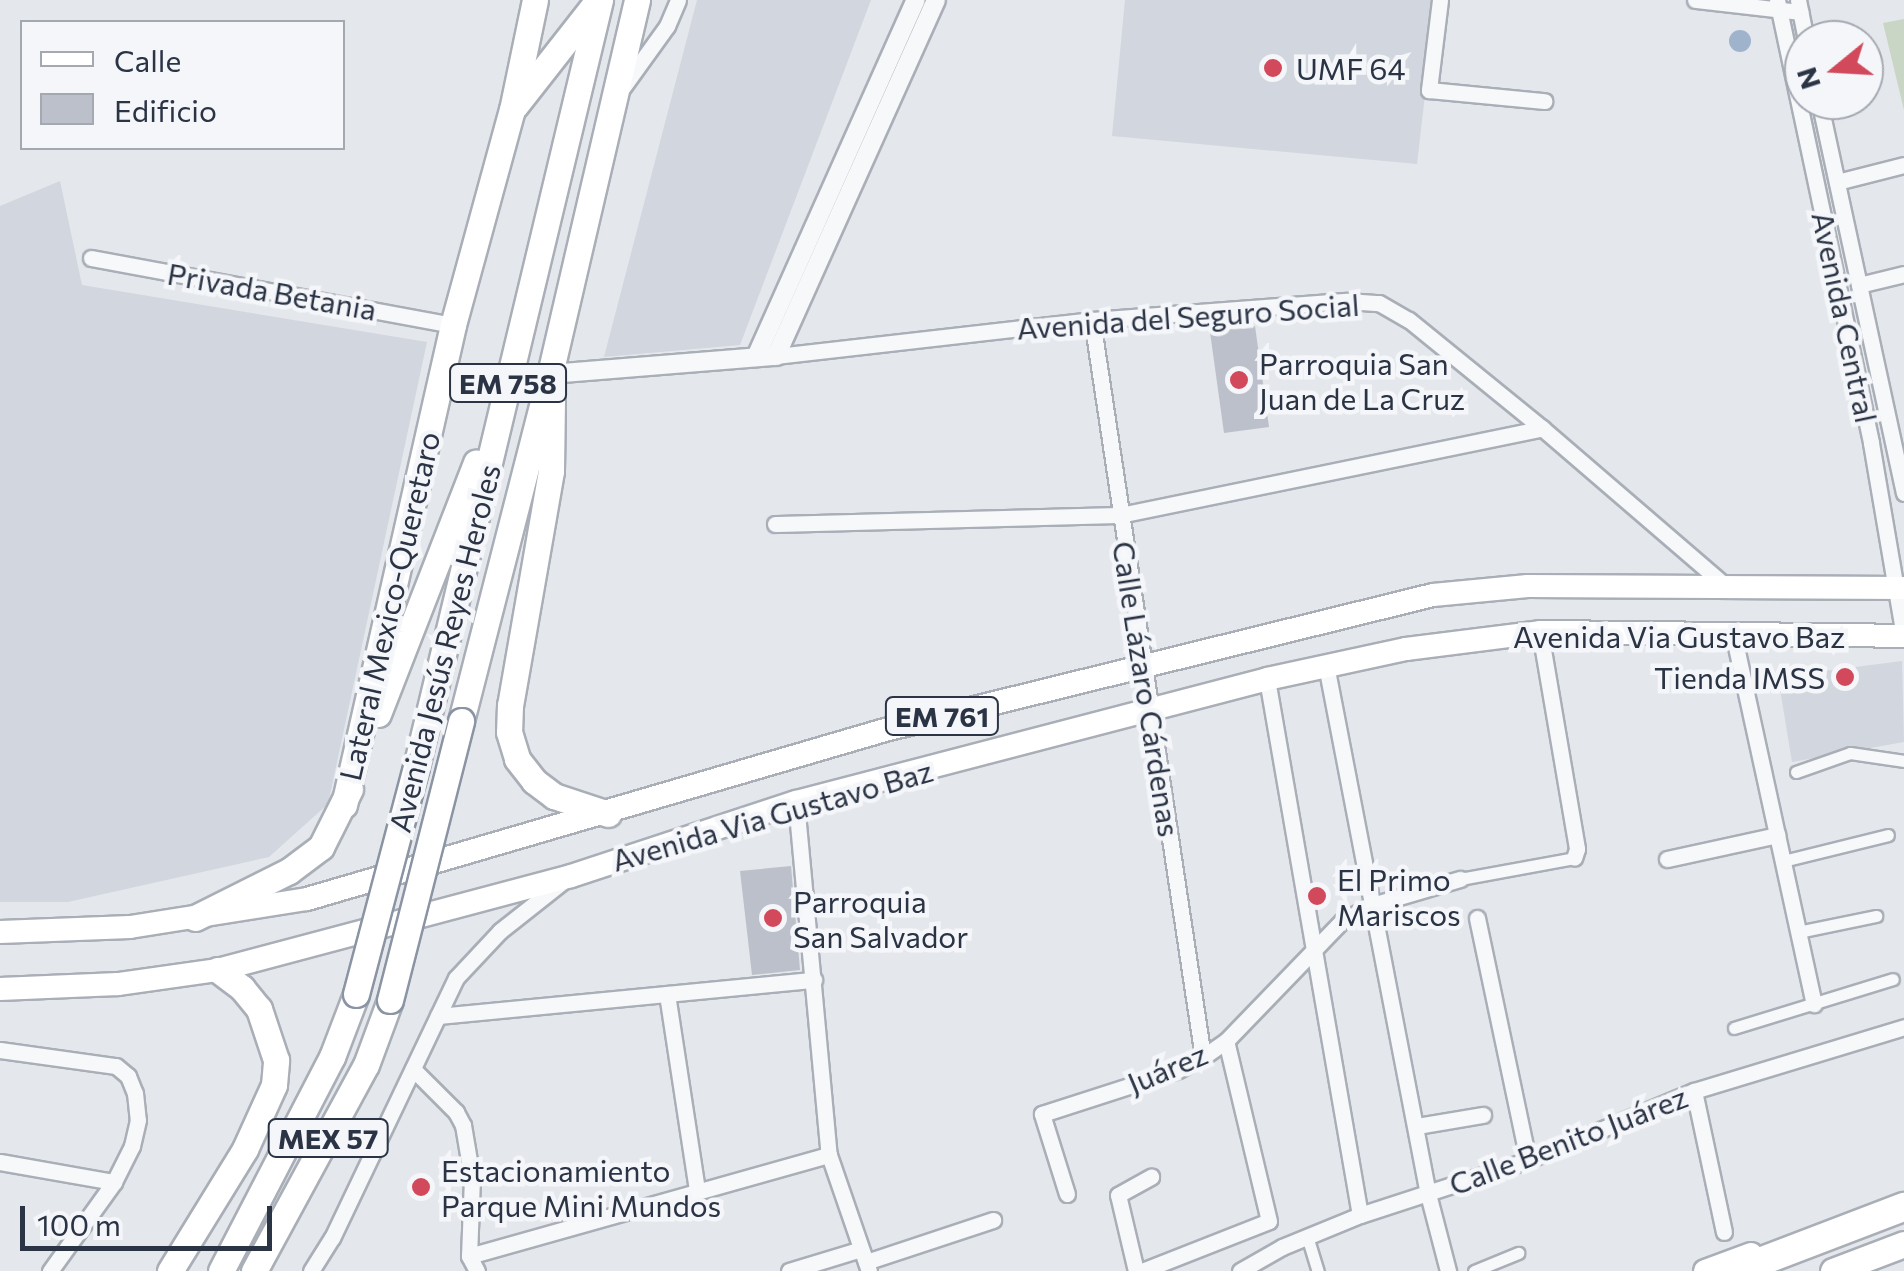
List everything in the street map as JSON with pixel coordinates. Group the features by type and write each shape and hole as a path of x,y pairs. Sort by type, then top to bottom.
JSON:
{"highway":[{"name":"Lateral Mexico-Queretaro","path":"344,805 453,324 512,110 535,0"},
{"path":"512,110 599,0"},
{"name":"Avenida Jesús Reyes Heroles","path":"221,1271 332,1057 356,994 416,766 599,0"},
{"name":"Avenida Jesús Reyes Heroles","path":"390,1000 550,374 637,0"},
{"path":"195,918 289,870 322,846 344,805 511,372"},
{"path":"550,374 552,470 510,705 509,732 517,759 534,781 554,796 608,814"},
{"path":"170,1271 245,1149 274,1085 276,1060 259,1010 242,988 218,970"},
{"name":"MEX 57","path":"254,1271 366,1065 390,1000"},
{"path":"1736,1271 1904,1207"},
{"path":"1833,1271 1904,1244"}],"main road":[{"name":"Avenida Via Gustavo Baz","path":"0,932 76,931 195,918 307,899 886,730 1433,596 1528,586 1901,588"},
{"name":"Avenida Via Gustavo Baz","path":"0,989 118,984 218,970 570,876 796,802 1326,665 1406,649 1540,632 1904,636"},
{"path":"1705,1271 1904,1197"}],"street":[{"path":"612,102 667,26 678,0"},
{"path":"756,358 916,0"},
{"path":"776,356 936,0"},
{"path":"1440,0 1430,90 1544,100"},
{"path":"1695,0 1799,6"},
{"name":"Avenida Central","path":"1778,4 1806,122 1901,588 1904,636"},
{"name":"Avenida Central","path":"1823,120 1904,493"},
{"path":"1837,182 1904,165"},
{"name":"Privada Betania","path":"91,258 453,324"},
{"path":"1859,285 1904,274"},
{"name":"Avenida del Seguro Social","path":"550,374 756,358 1092,320 1347,301 1379,303 1409,320 1542,428 1726,586"},
{"name":"Calle Lázaro Cárdenas","path":"1092,320 1202,1058"},
{"path":"775,524 1120,515 1542,428"},
{"path":"1460,879 1574,858 1577,849 1540,632"},
{"path":"1733,634 1814,1004"},
{"path":"1326,665 1428,1194 1448,1271"},
{"path":"1268,680 1360,1215"},
{"path":"1796,772 1850,753 1904,761"},
{"path":"796,802 829,1155 866,1261"},
{"path":"1666,859 1777,835"},
{"path":"1783,860 1888,836"},
{"path":"311,1271 332,1238 456,978 480,950 570,876"},
{"name":"Juárez","path":"1066,1194 1042,1114 1202,1058 1226,1041 1342,921 1372,905 1460,879"},
{"path":"1798,932 1876,916"},
{"path":"1477,918 1528,1160"},
{"path":"438,1016 814,980"},
{"path":"1734,1028 1893,980"},
{"path":"666,994 697,1190"},
{"name":"Calle Benito Juárez","path":"1240,1271 1307,1236 1528,1160 1694,1091 1904,1027"},
{"path":"1151,1177 1119,1192 1139,1271 1269,1221 1226,1041"},
{"path":"0,1050 116,1066 128,1076 138,1120 132,1146 114,1182 50,1271"},
{"path":"413,1069 456,1112 463,1125 472,1178 473,1264 697,1190 829,1155"},
{"path":"1694,1091 1724,1232"},
{"path":"1417,1126 1483,1115"},
{"path":"0,1162 114,1182"},
{"path":"789,1271 866,1261 993,1220"},
{"path":"1307,1236 1318,1271"},
{"path":"1474,1271 1518,1253"}],"shaded area":[{"path":"697,0 871,0 740,345 604,357"},
{"name":"UMF 64","path":"1125,0 1436,0 1417,164 1112,136"},
{"path":"60,181 82,285 427,342 328,804 269,857 68,902 0,902 0,206"},
{"path":"1902,661 1904,742 1792,762 1778,677"}],"green space":[{"path":"1904,19 1904,110 1884,27 1884,23"}],"water":[{"path":"1740,30 1748,33 1748,49 1740,52 1732,49 1729,41 1732,33"}],"building":[{"name":"Parroquia San Juan de La Cruz","path":"1255,326 1269,427 1224,433 1210,332"},
{"name":"Parroquia San Salvador","path":"791,866 800,970 752,975 740,871"}],"place":[{"name":"UMF 64","path":"1273,68"},
{"name":"Parroquia San Juan de La Cruz","path":"1239,380"},
{"name":"Tienda IMSS","path":"1845,677"},
{"name":"El Primo Mariscos","path":"1317,896"},
{"name":"Parroquia San Salvador","path":"773,918"},
{"name":"Estacionamiento Parque Mini Mundos","path":"421,1187"}]}
